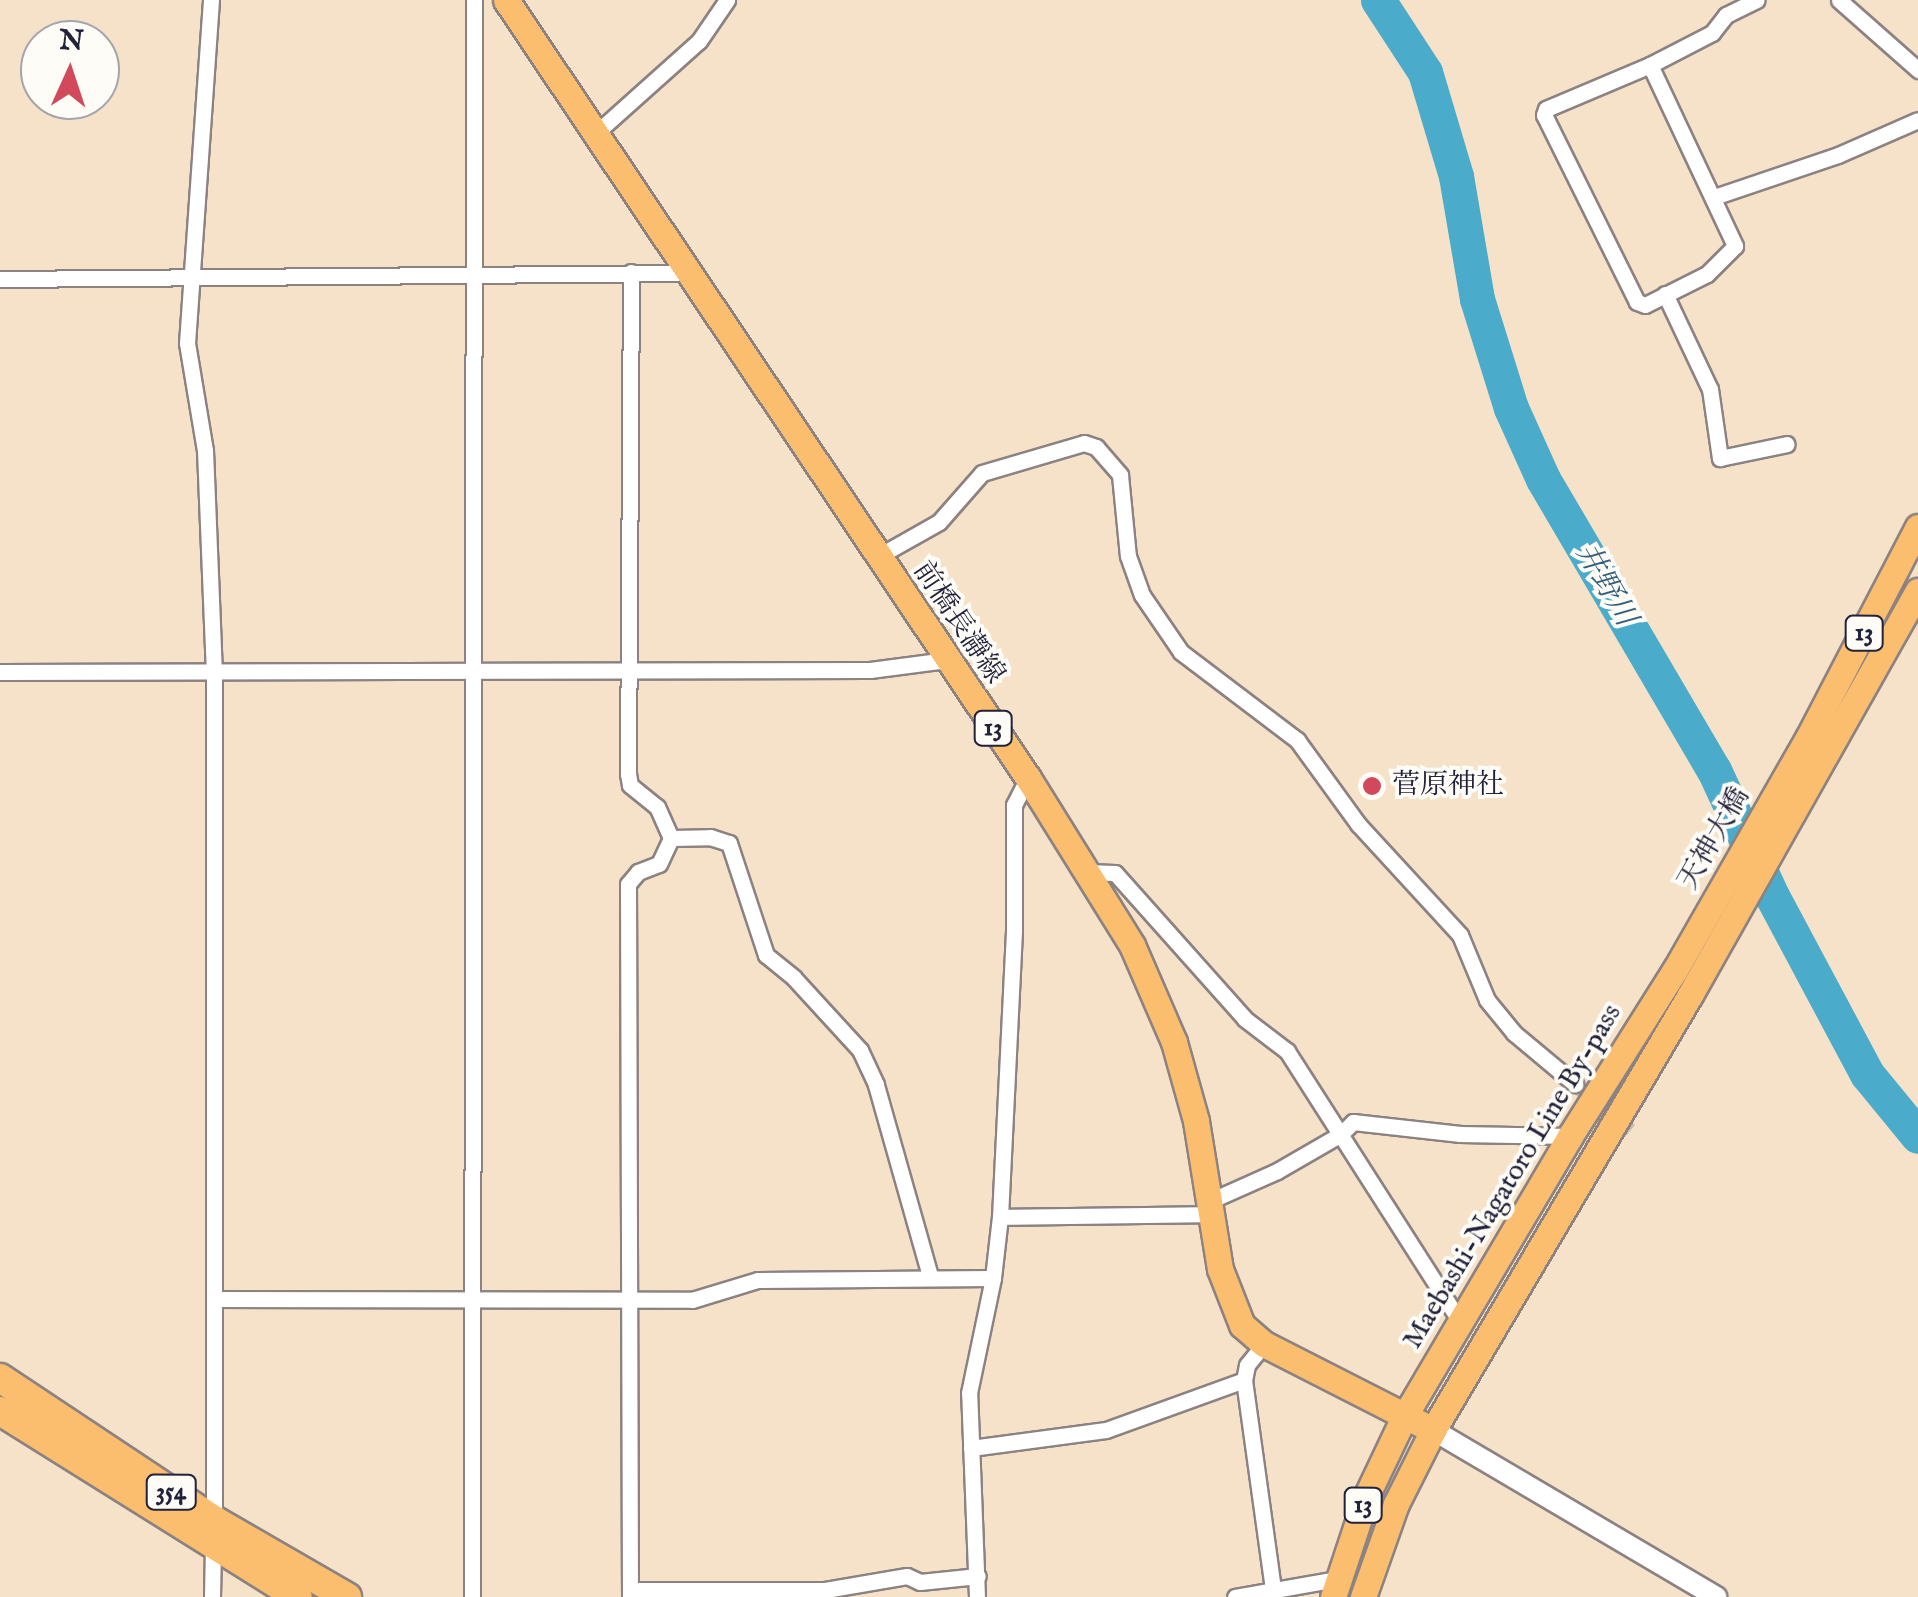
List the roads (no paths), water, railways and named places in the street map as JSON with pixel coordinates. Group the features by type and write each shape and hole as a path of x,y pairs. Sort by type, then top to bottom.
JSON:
{"highway":[{"name":"354","path":"0,1378 298,1597"},
{"name":"354","path":"0,1411 214,1534 347,1597"}],"main road":[{"name":"前橋長瀞線","path":"506,0 1028,778 1132,945 1174,1042 1196,1120 1226,1292 1242,1325 1264,1344 1433,1430"},
{"name":"天神大橋","path":"1675,970 1808,738 1918,527"},
{"name":"天神大橋","path":"1690,995 1918,591"},
{"name":"Maebashi-Nagatoro Line By-pass","path":"1404,1416 1570,1136 1675,970"},
{"name":"Maebashi-Nagatoro Line By-pass","path":"1433,1430 1690,995"},
{"name":"13","path":"1335,1588 1366,1498 1404,1416"},
{"name":"13","path":"1363,1597 1396,1504 1433,1430"}],"street":[{"path":"211,0 187,342 205,450 214,673 212,1597"},
{"path":"472,1597 474,0"},
{"path":"1650,65 1735,246 1707,274 1645,304 1637,302 1544,115 1546,109 1650,65 1712,32 1726,15 1757,0"},
{"path":"596,133 682,58 721,4"},
{"path":"1852,4 1918,70"},
{"path":"1714,197 1838,155 1918,120"},
{"path":"632,272 627,671 630,785 658,808 672,838"},
{"path":"0,279 688,273"},
{"path":"1665,294 1710,389 1720,458 1786,444"},
{"path":"877,556 938,522 982,473 1084,444 1096,447 1120,475 1128,556 1142,595 1181,652 1297,740 1358,824 1460,934 1487,1000 1514,1033 1576,1084"},
{"path":"0,672 870,670 946,660"},
{"path":"672,838 659,864 638,872 628,884 630,1594 825,1590 907,1576 920,1582 981,1590 968,1393 993,1278 1000,1218 1014,931 1013,815 1028,778"},
{"path":"672,838 710,837 729,843 766,955 794,978 860,1050 876,1086 930,1276"},
{"path":"1085,872 1115,874 1245,1019 1287,1051 1460,1320"},
{"path":"1000,1218 1213,1207 1341,1134 1353,1122 1460,1134 1570,1136"},
{"path":"214,1299 692,1300 758,1280 993,1278"},
{"path":"1264,1344 1247,1365 1244,1380 1273,1594"},
{"path":"971,1448 1106,1430 1244,1380"},
{"path":"1433,1430 1717,1597"},
{"path":"1235,1597 1335,1588"}],"waterway":[{"name":"井野川","path":"1378,0 1425,72 1456,176 1477,299 1511,408 1543,479 1714,770 1772,896 1867,1074 1918,1136"}],"tunnel":[{"path":"1575,1084 1630,1130"}],"place":[{"name":"菅原神社","path":"1372,786"}]}
